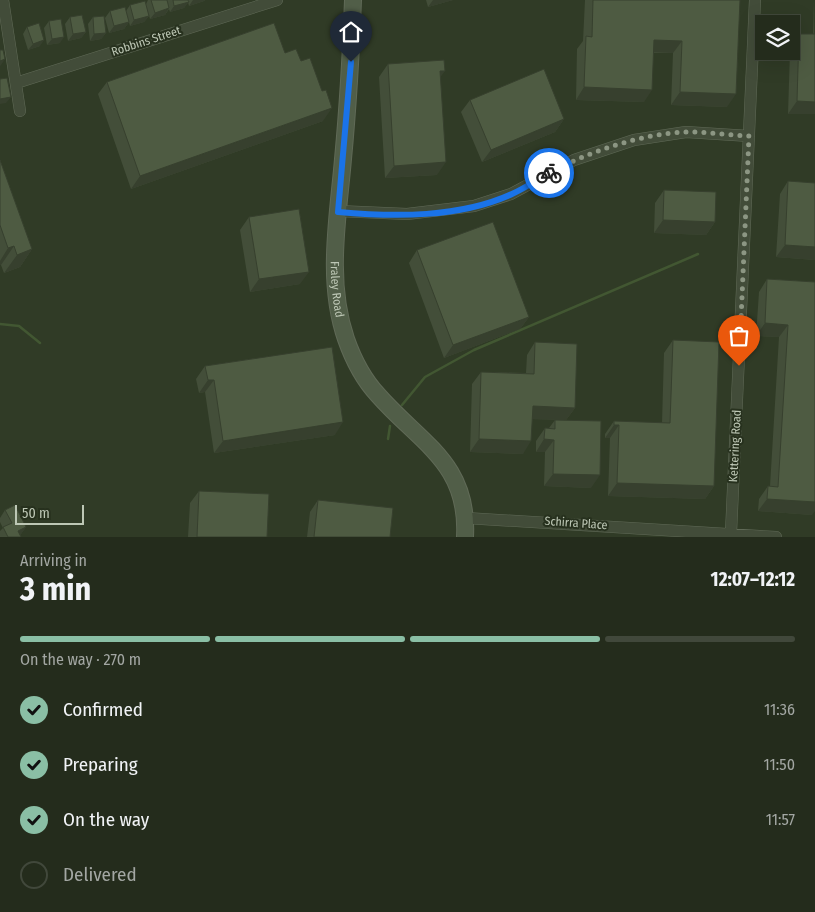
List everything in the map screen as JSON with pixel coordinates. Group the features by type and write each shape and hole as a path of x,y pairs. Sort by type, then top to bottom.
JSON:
{"street":[{"path":"3,0 20,111"},
{"name":"Robbins Street","path":"16,83 277,0"},
{"name":"Fraley Road","path":"352,0 351,69 334,265 338,307 346,339 359,369 376,394 426,441 447,466 462,496 466,518 465,537"},
{"name":"Kettering Road","path":"731,533 755,0"},
{"path":"338,212 407,214 474,206 511,194 574,160 634,140 686,132 749,136"},
{"name":"Schirra Place","path":"466,518 776,537"}],"building":[{"path":"151,0 167,0 169,8 155,13"},
{"path":"173,0 188,0 189,2 174,6"},
{"path":"593,0 740,0 736,94 680,92 682,41 654,40 652,90 584,87 586,36 592,37"},
{"path":"145,1 149,16 134,20 130,5"},
{"path":"125,7 129,22 114,26 110,11"},
{"path":"82,15 86,32 73,34 70,17"},
{"path":"104,16 106,33 94,34 93,17"},
{"path":"61,19 64,37 52,39 49,21"},
{"path":"39,23 44,40 33,44 27,27"},
{"path":"274,23 285,53 296,49 301,61 310,58 322,91 326,90 332,108 140,176 107,82"},
{"path":"800,34 815,34 815,102 797,101"},
{"path":"0,50 3,50 5,59 0,61"},
{"path":"444,60 445,71 440,71 446,162 394,166 388,64"},
{"path":"544,69 564,119 491,150 470,100"},
{"path":"7,78 11,97 0,99 0,79"},
{"path":"0,160 32,249 17,255 14,246 8,248 0,225"},
{"path":"788,181 815,183 815,247 785,245"},
{"path":"664,190 716,192 715,222 663,220"},
{"path":"299,209 309,272 259,279 249,217"},
{"path":"493,222 529,317 453,345 417,250"},
{"path":"767,279 815,282 815,502 767,499 768,486 778,487 788,325 765,323"},
{"path":"673,340 719,342 714,486 617,483 619,425 614,425 614,421 670,423"},
{"path":"535,342 577,344 575,408 533,406 531,441 479,439 481,372 534,374"},
{"path":"332,347 343,422 223,441 214,380 208,380 205,366"},
{"path":"555,420 601,421 600,475 553,474 554,440 544,439 545,428 555,429"},
{"path":"199,491 269,494 267,537 197,537"},
{"path":"318,500 393,508 390,537 314,537"},
{"path":"15,505 26,527 18,531 21,537 8,537 3,527 12,523 5,510"}],"waterway":[{"path":"402,405 425,377 474,350 698,254"},
{"path":"0,324 19,326 40,343"},
{"path":"388,439 390,426"}],"way so far":[{"path":"549,173 597,151 634,140 686,132 749,136 739,366"}],"route":[{"path":"351,62 338,212 407,214 439,212 474,206 511,194 549,173"}]}
